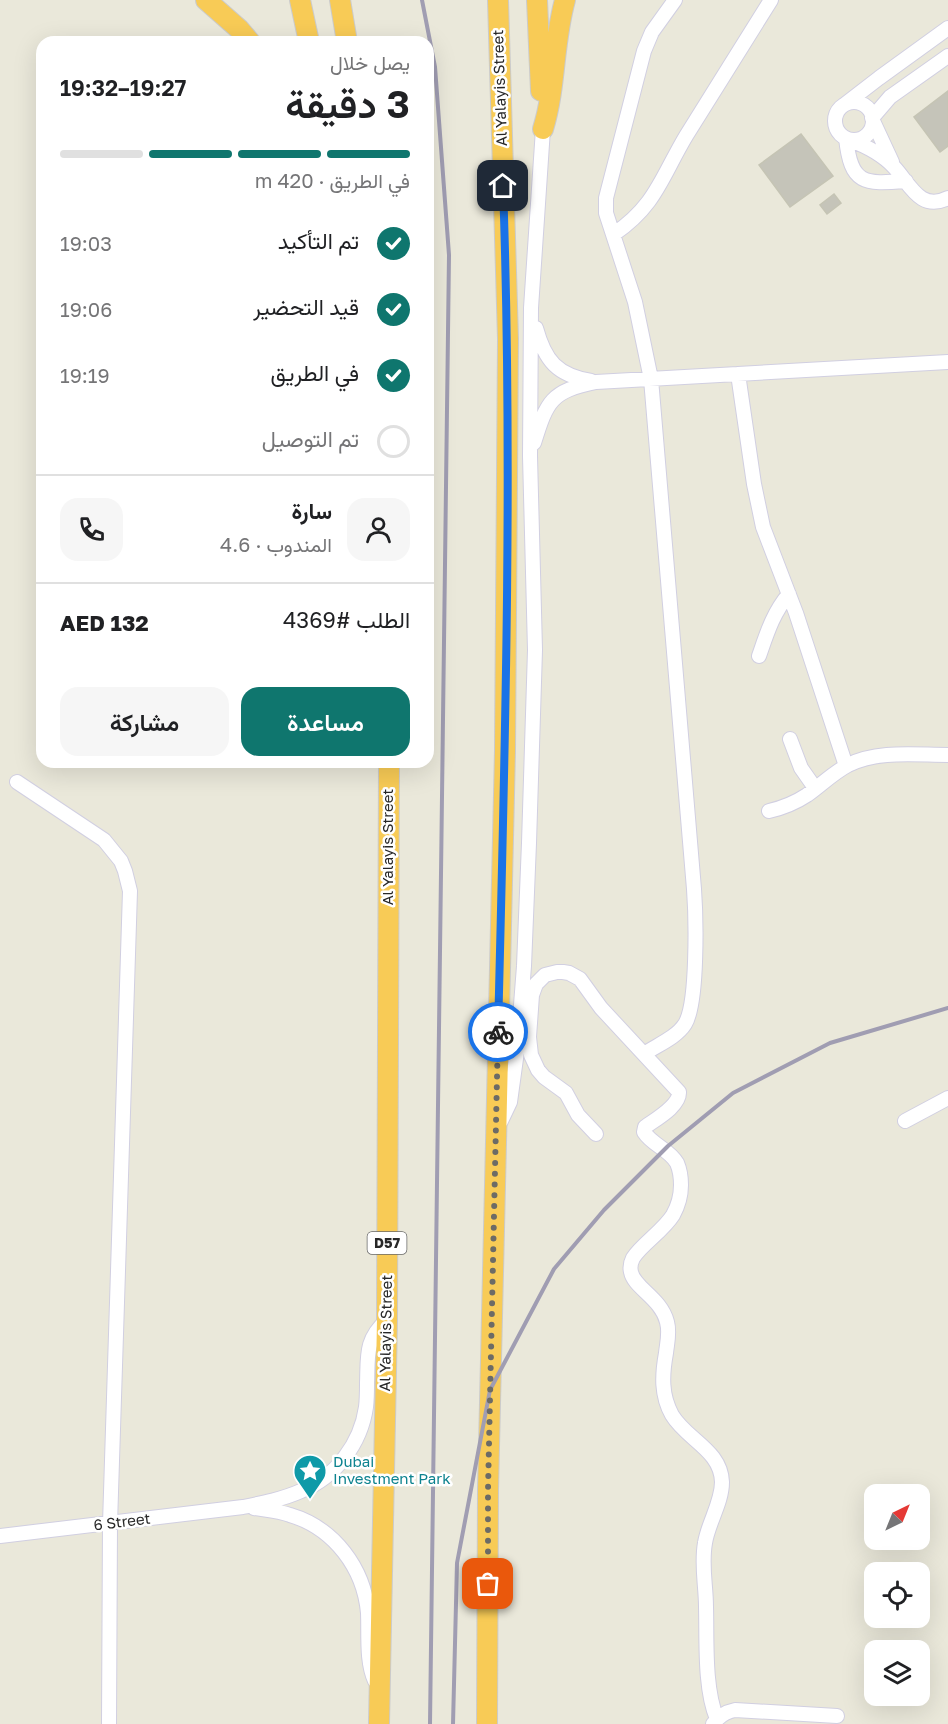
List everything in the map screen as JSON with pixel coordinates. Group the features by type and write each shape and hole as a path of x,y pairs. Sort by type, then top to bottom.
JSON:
{"highway":[{"path":"206,0 245,36"},
{"path":"300,0 308,36"},
{"path":"340,0 346,36"},
{"name":"Al Yalayis Street","path":"487,1724 488,1490 505,751 508,351 498,0"},
{"path":"537,0 543,129"},
{"path":"543,129 550,102 555,53 565,0"},
{"name":"Al Yalayis Street","path":"379,1724 387,1320 389,768"}],"street":[{"path":"644,1054 679,1031 688,1018 694,975 693,877 651,379 635,302 606,213 607,190 644,51 658,24 675,0"},
{"path":"614,234 638,215 654,196 686,137 771,0"},
{"path":"948,28 843,105 836,114 838,131 848,139 874,151 894,167 922,199 939,202 948,198"},
{"path":"848,139 857,140 868,133 872,119 890,97 948,56"},
{"path":"843,105 858,103 870,111 894,167"},
{"path":"495,1126 501,1121 510,1102 518,1044 524,955 535,650 530,456 531,309 543,129"},
{"path":"848,139 850,164 859,176 879,183 906,181"},
{"path":"531,309 540,344 549,359 568,375 596,382"},
{"path":"530,456 550,402 571,387 596,382 948,362"},
{"path":"738,374 758,505 846,766"},
{"path":"759,656 771,622 789,594"},
{"path":"790,740 801,768 815,788"},
{"path":"769,811 790,804 808,794 846,766 856,762 876,756 948,755"},
{"path":"17,782 104,840 121,861 129,891 110,1524 109,1724"},
{"path":"596,1134 578,1115 566,1093 544,1077 533,1062 531,1055 529,1037 532,995 536,984 545,975 551,973 563,972 574,975 585,985 601,1008 679,1092 680,1096 676,1103 645,1127 644,1132 667,1151 677,1164 680,1172 680,1199 672,1215 633,1258 630,1270 635,1281 657,1301 666,1318 668,1338 662,1379 668,1407 679,1425 714,1458 721,1473 722,1491 708,1528 703,1557 707,1663 715,1721 727,1712 735,1710 837,1716"},
{"path":"905,1121 948,1098"},
{"path":"243,1507 301,1492 326,1477 345,1457 353,1445 366,1406 368,1348 374,1333 387,1320"},
{"path":"243,1507 280,1512 303,1520 323,1531 345,1551 358,1573 366,1597 372,1674 380,1689"},
{"name":"6 Street","path":"0,1536 243,1507"}],"building":[{"path":"948,91 948,146 940,152 914,117"},
{"path":"801,134 833,176 790,207 759,165"},
{"path":"834,194 841,203 827,214 820,205"}],"railway":[{"path":"422,0 429,36"},
{"path":"430,1724 449,255 434,62"},
{"path":"453,1724 457,1563 490,1390 554,1269 604,1210 668,1146 733,1093 830,1043 948,1008"}],"way so far":[{"path":"488,1584 498,1032"}],"place":[{"name":"Dubai Investment Park","path":"310,1500"}],"route":[{"path":"498,1032 505,751 508,339 503,186"}]}
